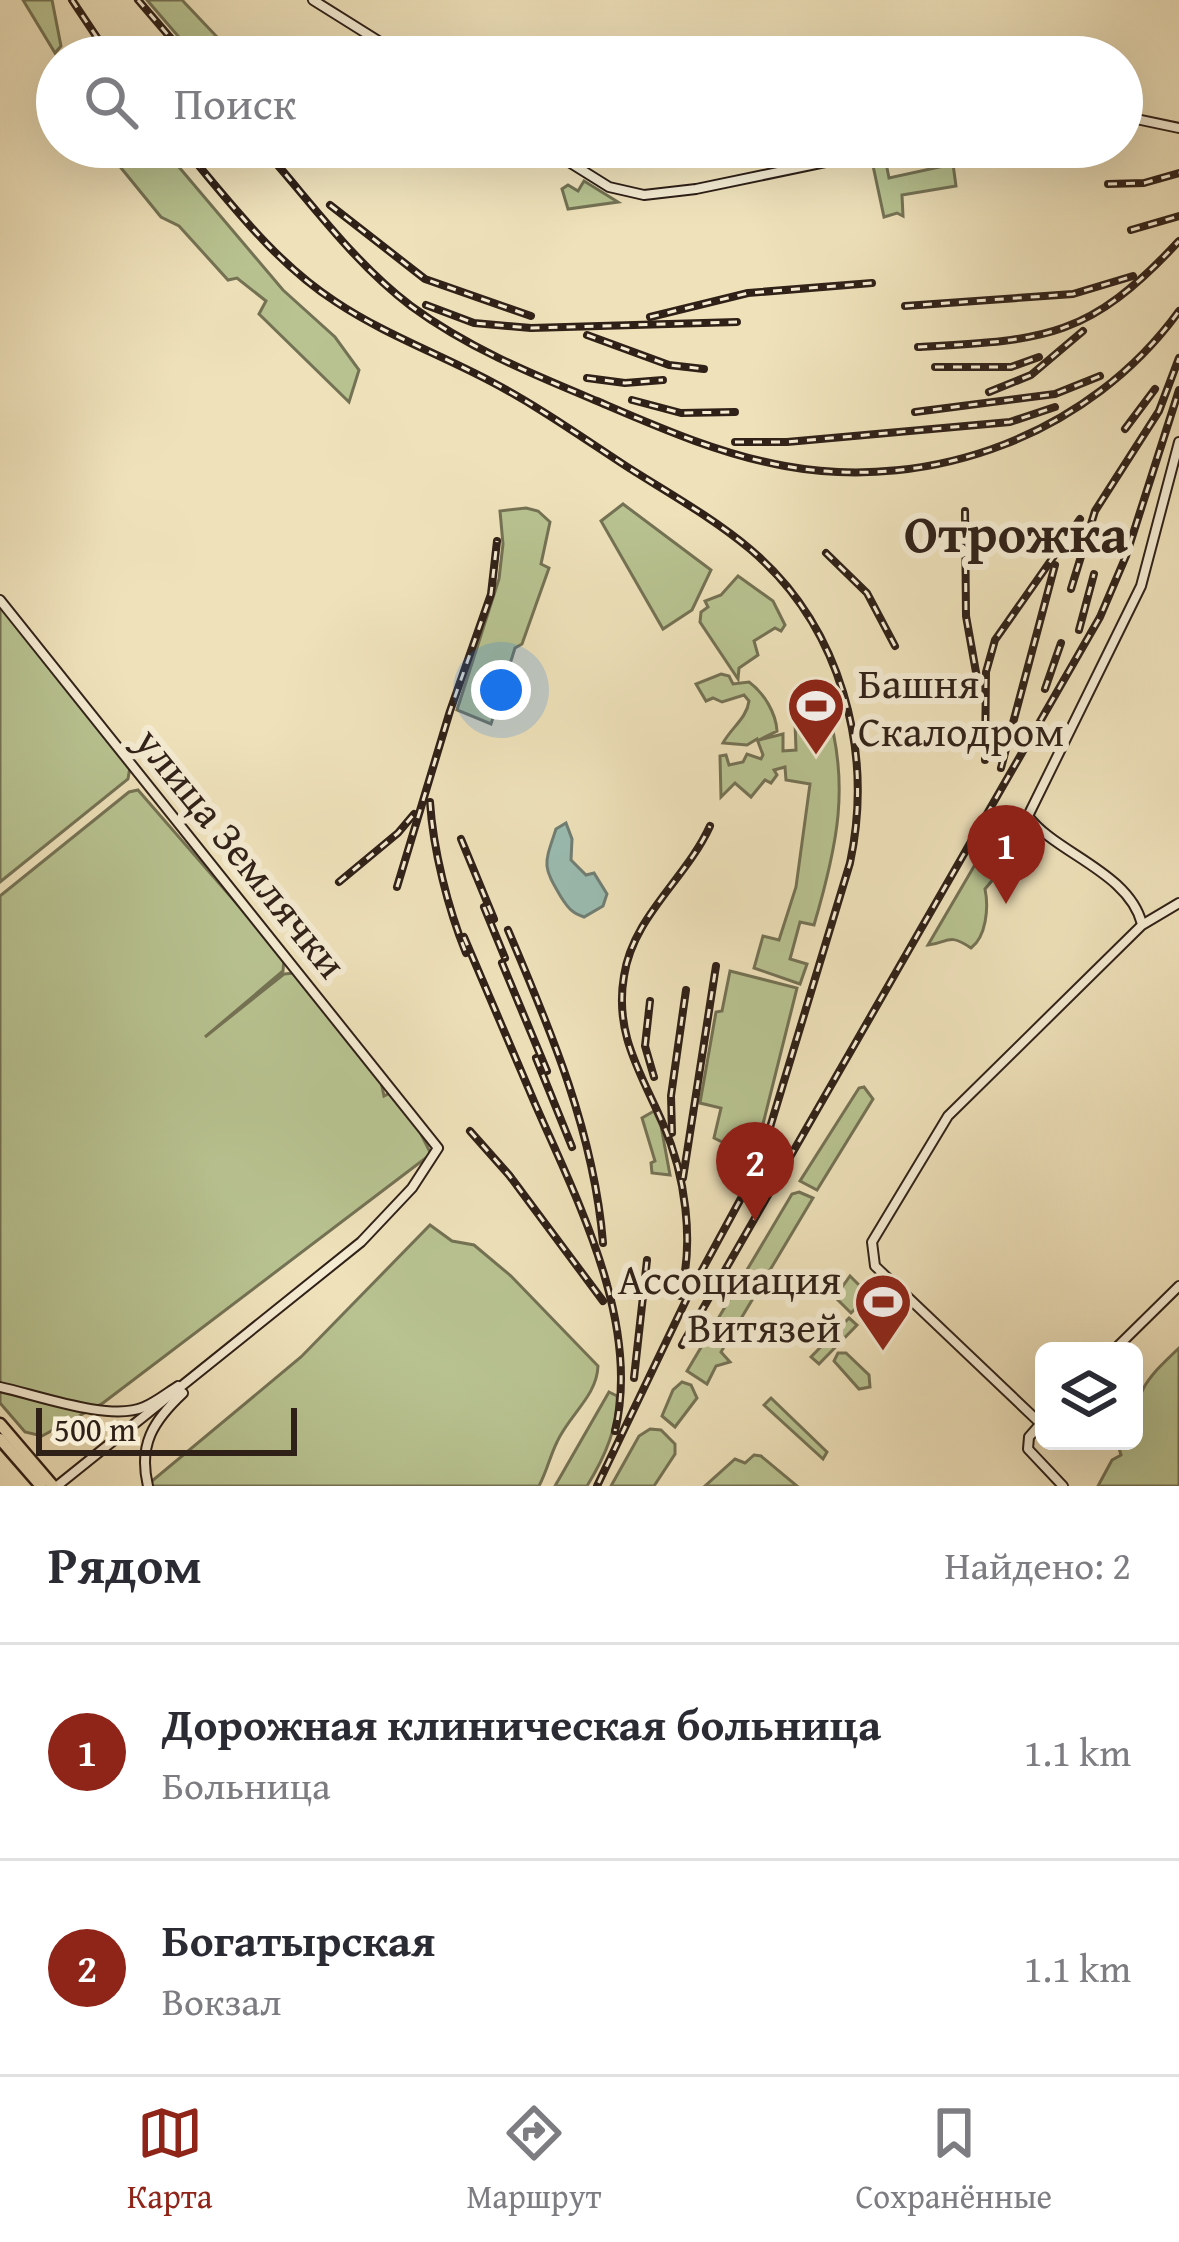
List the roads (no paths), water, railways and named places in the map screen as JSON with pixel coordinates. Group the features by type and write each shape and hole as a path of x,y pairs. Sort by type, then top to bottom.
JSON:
{"highway":[{"path":"0,1424 55,1486"},
{"path":"0,1439 41,1486"}],"street":[{"path":"313,0 370,36"},
{"path":"1143,120 1179,128"},
{"path":"579,168 610,187 644,196 797,168"},
{"path":"1142,925 1137,909 1088,860 1028,818 1141,586 1179,442"},
{"name":"улица Землячки","path":"0,600 438,1148 374,1230 228,1350"},
{"path":"1035,1414 874,1265 870,1248 948,1116 1142,925 1179,903"},
{"path":"1122,1342 1179,1286"},
{"path":"0,1387 127,1412 163,1396 228,1350"},
{"path":"55,1486 228,1350"},
{"path":"148,1486 148,1434 165,1410 228,1350"},
{"path":"1035,1430 1028,1440 1034,1458 1063,1486"}],"water":[{"path":"566,823 572,839 571,860 586,875 594,873 607,894 603,906 584,917 566,904 548,871 556,829"}],"railway":[{"path":"72,0 96,36"},
{"path":"138,0 169,36"},
{"path":"201,168 293,269 336,302 526,401 750,549 807,615 843,692 857,777 850,863 758,1167 688,1296 597,1486"},
{"path":"280,168 370,270 411,306 455,335 666,430 785,466 841,472 897,470 952,461 1005,444 1055,421 1101,390 1143,354 1179,311"},
{"path":"1108,184 1144,183 1179,173"},
{"path":"330,205 425,279 531,316"},
{"path":"1131,230 1179,216"},
{"path":"918,347 1000,341 1062,328 1118,298 1179,241"},
{"path":"905,306 1073,294 1133,276"},
{"path":"650,317 748,293 872,283"},
{"path":"426,305 474,323 531,328 737,322"},
{"path":"989,392 1031,375 1083,331"},
{"path":"587,335 669,365 704,369"},
{"path":"935,367 1011,367 1039,357"},
{"path":"1071,589 1095,511 1159,411 1179,358"},
{"path":"915,412 1055,394 1100,376"},
{"path":"587,378 625,383 663,380"},
{"path":"1125,429 1155,389"},
{"path":"682,1345 1100,617 1126,556 1179,390"},
{"path":"632,400 681,413 735,412"},
{"path":"735,442 787,442 1010,422 1055,407"},
{"path":"965,511 966,616 979,689"},
{"path":"985,760 986,672 995,640 1080,519"},
{"path":"397,887 491,594 497,541"},
{"path":"826,553 867,593 895,646"},
{"path":"1001,768 1055,565"},
{"path":"1079,630 1094,574"},
{"path":"1045,689 1061,643"},
{"path":"430,802 442,879 466,953"},
{"path":"339,882 414,814"},
{"path":"680,1296 687,1253 682,1186 671,1144 626,1035 622,997 629,955 638,935 710,826"},
{"path":"461,839 494,919"},
{"path":"484,907 505,958"},
{"path":"508,930 555,1044 580,1122 603,1243"},
{"path":"464,937 601,1264 620,1349 615,1431"},
{"path":"502,963 547,1071"},
{"path":"683,1178 716,966"},
{"path":"672,1133 671,1096 686,990"},
{"path":"650,1001 645,1046 654,1077"},
{"path":"536,1058 572,1147"},
{"path":"470,1131 509,1175 603,1301"},
{"path":"634,1378 647,1260"}],"place":[{"name":"Башня Скалодром","path":"816,757"},
{"name":"Дорожная клиническая больница","path":"1006,904"},
{"name":"Богатырская","path":"755,1221"},
{"name":"Ассоциация Витязей","path":"883,1353"}],"district":[{"name":"Отрожка","path":"1016,532"}]}
